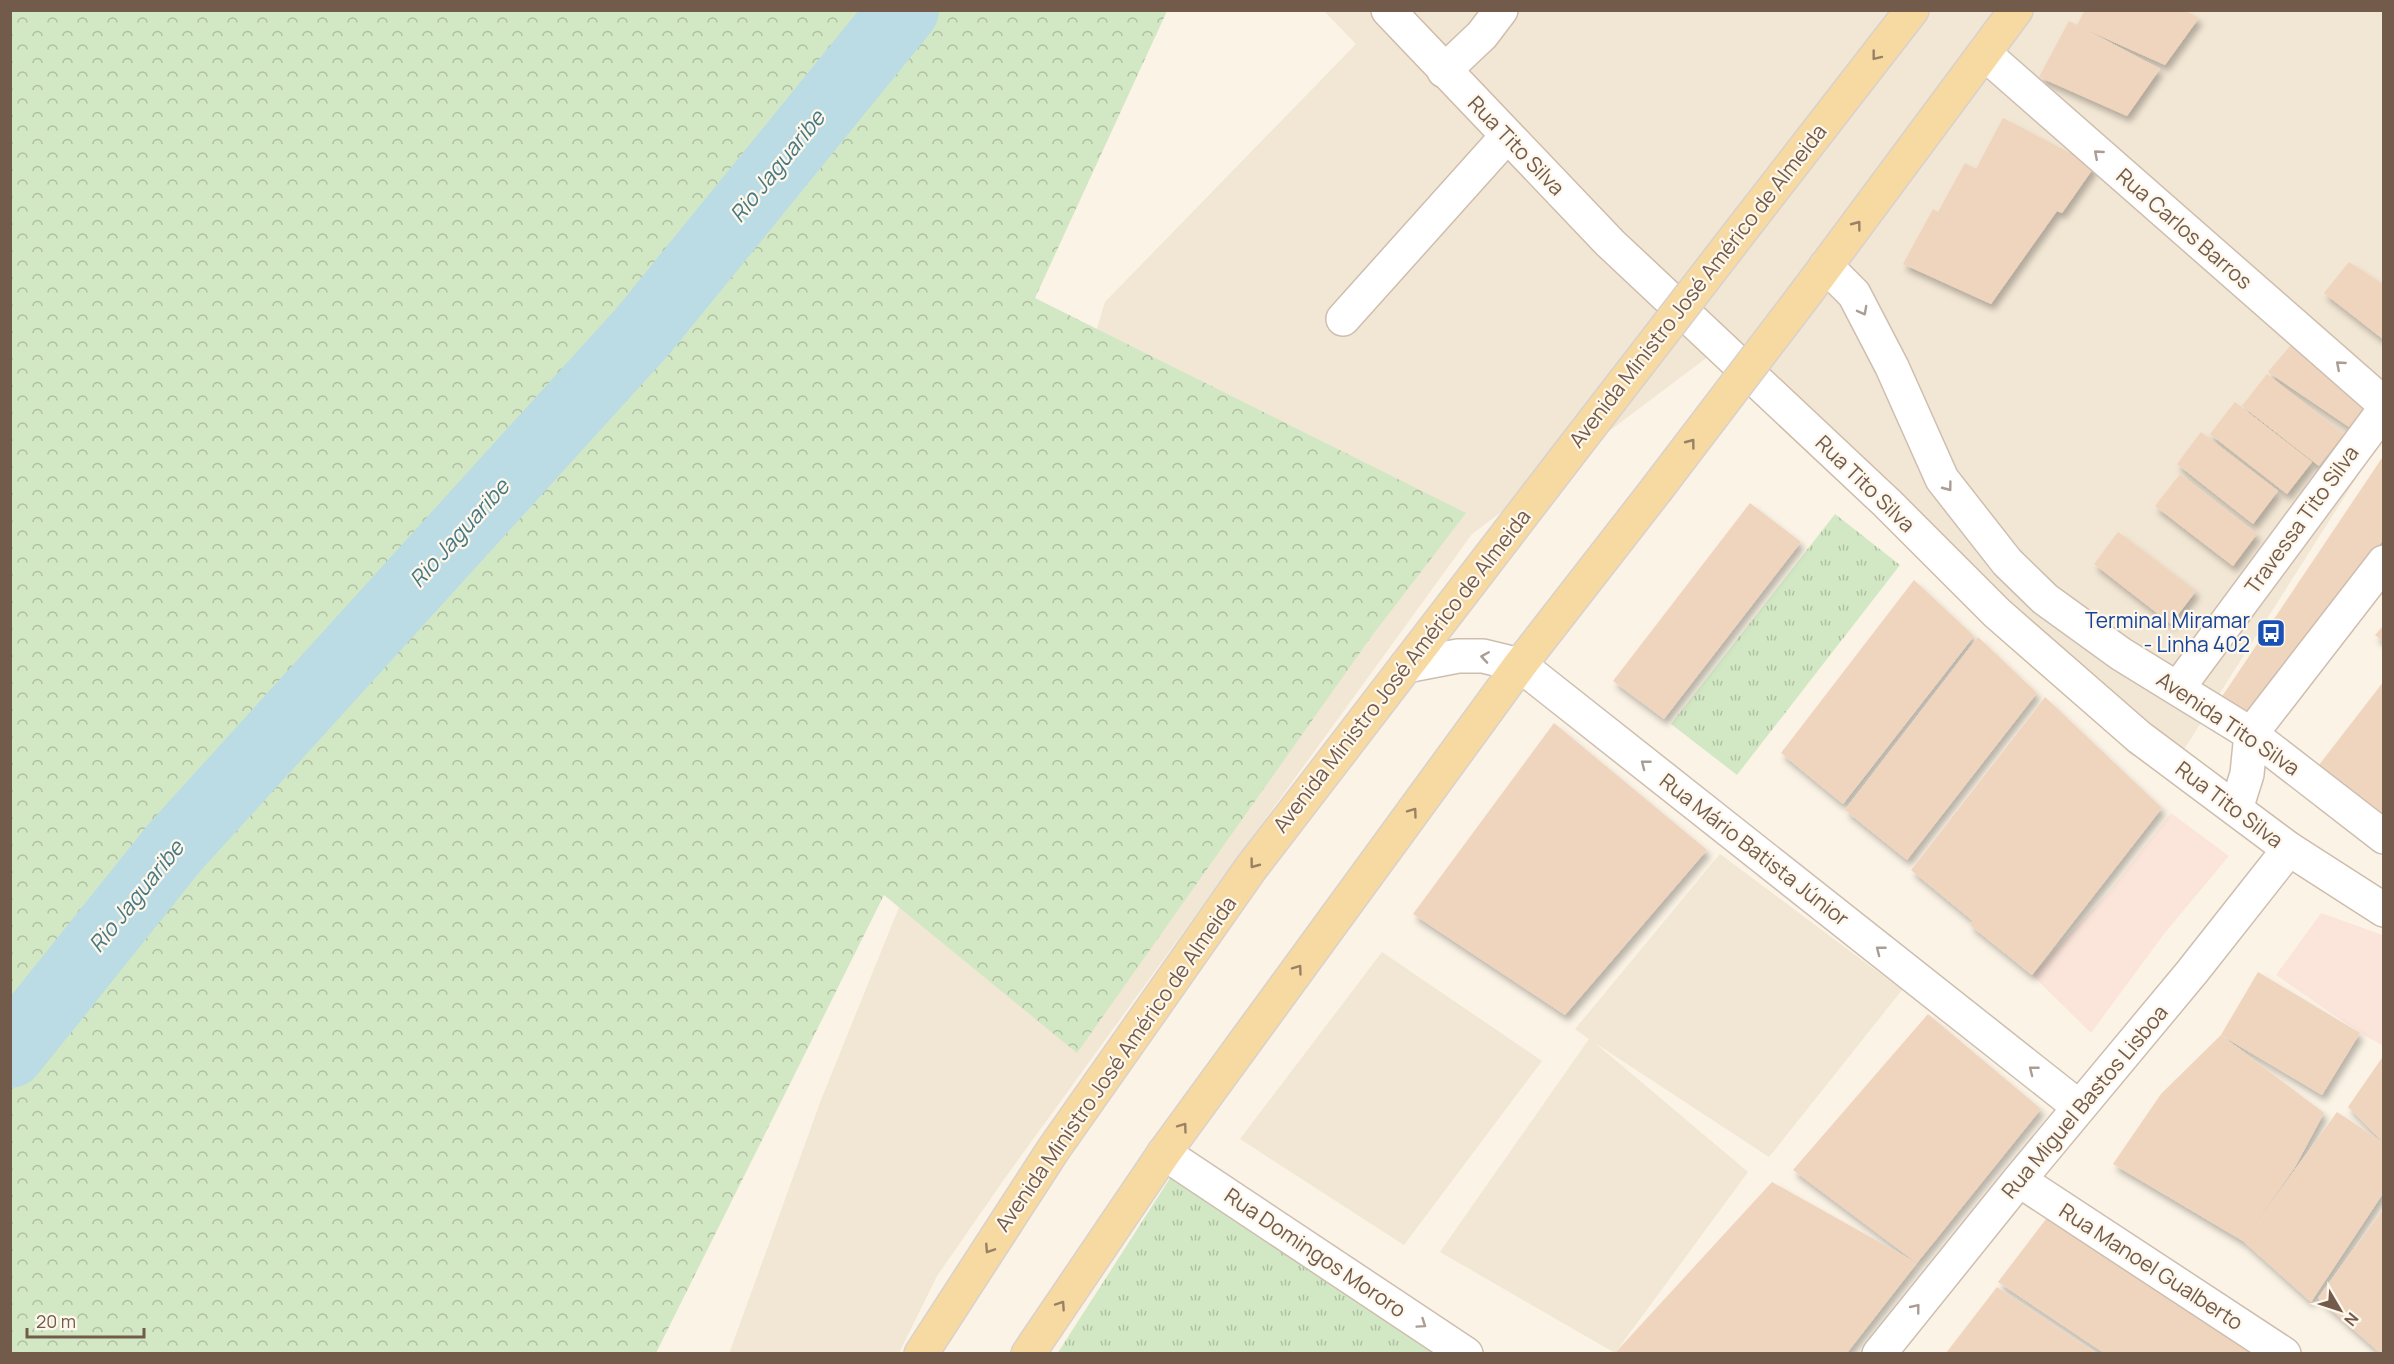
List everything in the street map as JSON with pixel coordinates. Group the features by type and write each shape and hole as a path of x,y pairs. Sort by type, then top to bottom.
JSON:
{"main road":[{"name":"Avenida Ministro José Américo de Almeida","path":"921,1353 1053,1150 1244,877 1912,10"},
{"path":"1028,1353 1164,1153 1520,665 1818,278 2016,10"}],"street":[{"name":"Rua Tito Silva","path":"1388,10 1610,243 1887,503 1997,613 2139,737 2289,849 2381,905"},
{"path":"1444,71 1482,35 1501,10"},
{"name":"Rua Carlos Barros","path":"1984,54 2384,404"},
{"path":"1343,319 1507,136"},
{"name":"Avenida Tito Silva","path":"1818,278 1854,294 1892,367 1942,479 2007,562 2045,599 2121,654 2251,734 2384,837"},
{"name":"Travessa Tito Silva","path":"2178,688 2384,410"},
{"path":"2236,809 2247,774 2251,734 2384,562"},
{"name":"Rua Mário Batista Júnior","path":"1406,666 1458,656 1483,656 1520,665 2079,1107"},
{"name":"Rua Miguel Bastos Lisboa","path":"1879,1353 2192,972 2289,849"},
{"name":"Rua Domingos Mororo","path":"1164,1153 1466,1353"},
{"name":"Rua Manoel Gualberto","path":"2019,1180 2284,1353"}],"shaded area":[{"path":"1324,11 2383,11 2383,436 2171,770 2131,755 1713,353 1472,534 1005,1178 937,1276 899,1353 729,1354 821,1100 989,685 1105,302 1356,44"},
{"path":"2171,813 2229,856 2164,934 2091,1033 2032,975 2108,893"},
{"path":"1720,854 1902,990 1769,1157 1595,1043 1748,1172 1615,1353 1440,1252 1589,1039 1575,1029"},
{"path":"2321,913 2383,935 2382,1045 2360,1033 2276,975"},
{"path":"1382,952 1542,1061 1404,1245 1240,1139"}],"green space":[{"path":"10,11 1167,11 1035,298 1466,513 1371,637 1077,1053 884,895 656,1353 11,1353"},
{"path":"1835,514 1900,565 1737,775 1671,724"},
{"path":"1172,1175 1435,1353 1057,1354"}],"building":[{"path":"2085,10 2184,10 2199,18 2165,65 2089,31 2160,69 2127,116 2039,77 2069,21 2077,25"},
{"path":"2003,118 2095,166 2062,213 2057,211 1991,304 1903,264 1933,209 1938,212 1965,163 1976,169"},
{"path":"2349,262 2384,285 2384,340 2324,293"},
{"path":"2297,338 2373,399 2349,427 2268,372"},
{"path":"2267,374 2344,434 2319,466 2242,406"},
{"path":"2235,402 2312,462 2287,494 2210,434"},
{"path":"2201,432 2278,491 2253,524 2177,464"},
{"path":"2384,455 2384,539 2249,713 2219,701"},
{"path":"2180,474 2257,534 2233,566 2155,506"},
{"path":"1750,503 1801,542 1664,719 1613,681"},
{"path":"2118,532 2196,591 2171,624 2094,564"},
{"path":"1914,580 1974,636 1843,804 1781,753"},
{"path":"2384,625 2384,642 2375,635"},
{"path":"1978,637 2037,693 1907,860 1845,810"},
{"path":"2384,681 2384,815 2319,765"},
{"path":"2045,697 2162,808 2032,975 1970,925 1973,921 1911,870"},
{"path":"1554,723 1707,850 1565,1015 1413,914"},
{"path":"2258,972 2360,1033 2322,1095 2221,1035"},
{"path":"1928,1014 2041,1109 1917,1263 1793,1170"},
{"path":"2221,1035 2324,1113 2295,1167 2253,1227 2337,1112 2384,1143 2384,1192 2311,1302 2243,1241 2113,1164 2161,1094"},
{"path":"2384,1055 2384,1143 2348,1107"},
{"path":"1772,1182 1917,1263 1847,1353 1615,1353"},
{"path":"2384,1208 2384,1353 2380,1353 2318,1298"},
{"path":"2053,1210 2258,1353 2104,1353 1998,1282"},
{"path":"1997,1287 2096,1353 1946,1353"}],"waterway":[{"name":"Rio Jaguaribe","path":"10,1053 174,848 643,331 904,10"}],"place":[{"name":"Terminal Miramar - Linha 402","path":"2271,633"}]}
